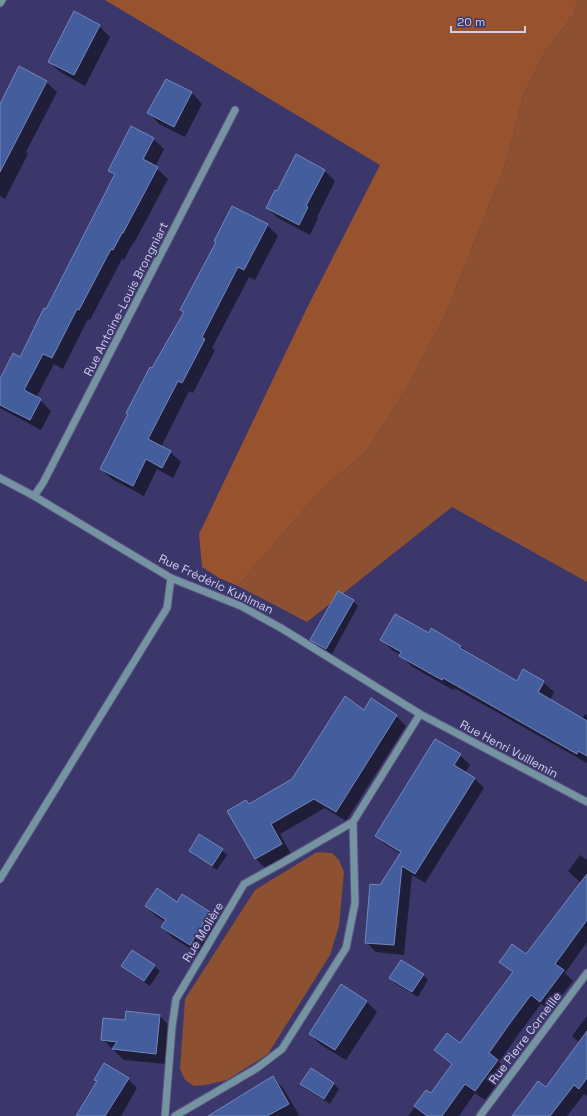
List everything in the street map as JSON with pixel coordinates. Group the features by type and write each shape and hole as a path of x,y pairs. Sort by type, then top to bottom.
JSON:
{"street":[{"name":"Rue Antoine-Louis Brongniart","path":"34,496 43,483 235,110"},
{"name":"Rue Frédéric Kuhlman","path":"0,478 34,496 171,578 241,606 281,628 420,714"},
{"path":"0,879 167,608 171,578"},
{"name":"Rue Henri Vuillemin","path":"420,714 587,802"},
{"name":"Rue Molière","path":"165,1116 171,1032 176,999 244,884 353,822 420,714"},
{"path":"175,1116 257,1068 282,1049 346,948 355,903 353,822"},
{"name":"Rue Pierre Corneille","path":"480,1116 587,973"}],"shaded area":[{"path":"105,0 578,0 573,15 543,55 523,97 506,163 444,318 403,394 367,451 319,492 238,586 219,578 202,567 199,534 307,308 380,165"},
{"path":"578,0 587,0 587,582 452,507 307,622 238,586 319,492 367,451 403,394 444,318 506,163 523,97 543,55 573,15"},
{"path":"317,852 332,853 339,860 344,872 339,926 330,955 268,1054 227,1080 194,1086 185,1080 180,1069 185,999 255,890"}],"building":[{"path":"74,11 100,25 74,75 48,62"},
{"path":"19,66 47,81 0,172 0,104"},
{"path":"166,79 192,92 174,127 147,113"},
{"path":"131,126 154,138 143,159 158,167 123,233 113,250 111,249 79,310 77,309 52,358 43,354 24,390 41,399 30,420 0,405 0,379 13,353 20,357 44,308 46,309 115,174 108,171"},
{"path":"296,154 325,170 306,206 308,207 299,225 266,208 275,190 277,191"},
{"path":"232,206 268,224 244,270 238,267 202,337 205,339 182,383 178,381 148,439 171,451 162,468 146,459 133,486 100,469 128,414 126,413 150,367 152,368 184,312 180,310 216,242 214,241"},
{"path":"338,591 354,600 326,649 310,640"},
{"path":"395,614 429,633 431,628 461,646 460,648 517,681 523,669 544,681 538,692 587,721 587,756 578,751 577,754 443,678 442,680 399,656 401,652 380,640"},
{"path":"345,696 364,710 371,698 397,715 336,812 314,799 271,824 282,844 255,859 227,811 246,800 249,804 292,779"},
{"path":"435,739 461,754 454,765 475,778 415,874 402,866 394,945 365,943 370,884 380,885 401,852 375,836"},
{"path":"199,834 223,849 212,866 189,851"},
{"path":"587,874 587,920 555,964 564,970 540,1002 531,995 510,1023 489,1053 498,1060 475,1091 465,1084 442,1116 427,1116 414,1106 426,1090 431,1093 452,1064 434,1050 447,1033 460,1043 513,972 499,962 512,944 526,954"},
{"path":"157,888 177,902 182,894 210,912 190,945 161,927 166,920 145,906"},
{"path":"132,950 155,965 144,981 121,966"},
{"path":"401,960 424,974 412,992 389,978"},
{"path":"341,984 367,1001 335,1050 309,1034"},
{"path":"126,1011 160,1015 156,1054 112,1049 117,1042 101,1040 103,1018 125,1020"},
{"path":"587,1031 587,1078 579,1089 574,1085 550,1116 512,1116 538,1081 546,1087"},
{"path":"104,1063 129,1078 105,1116 76,1116 97,1081 94,1080"},
{"path":"311,1068 334,1083 324,1099 300,1084"},
{"path":"273,1076 289,1104 267,1116 208,1116"}]}
